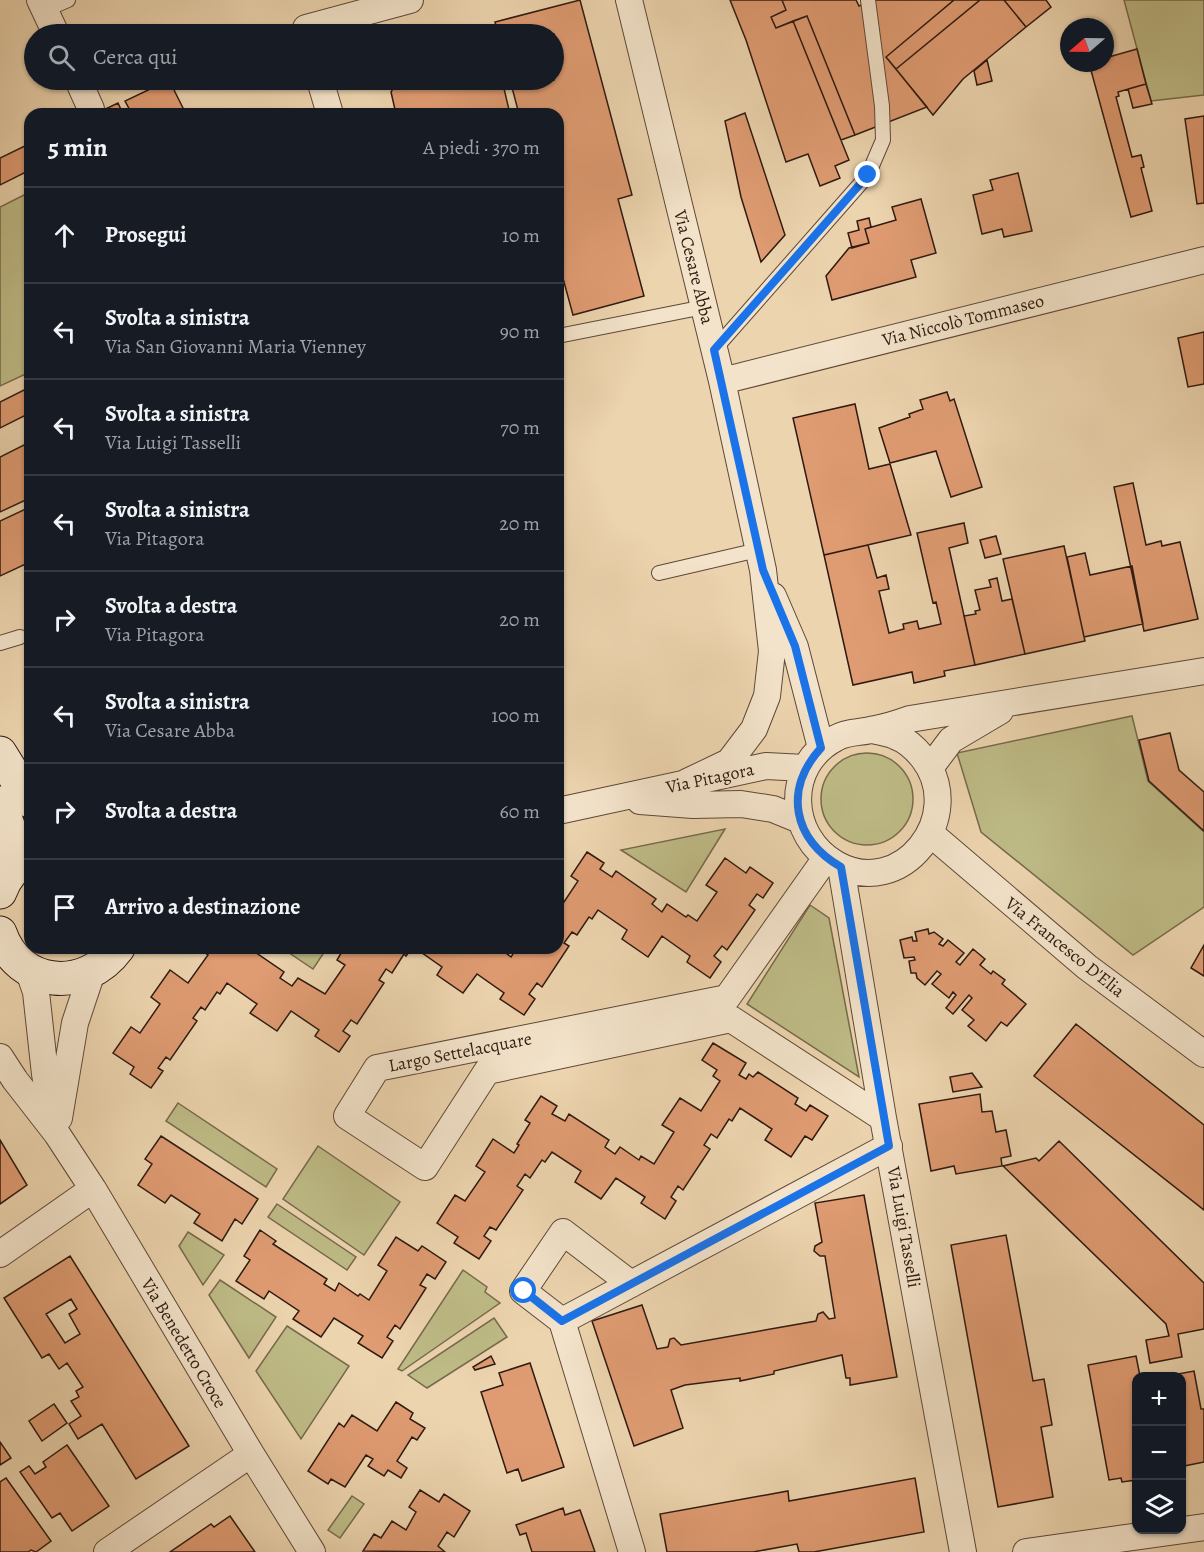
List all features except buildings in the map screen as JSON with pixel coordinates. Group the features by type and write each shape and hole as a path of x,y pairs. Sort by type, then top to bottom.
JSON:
{"street":[{"path":"321,24 410,0"},
{"name":"Via Cesare Abba","path":"629,0 722,381 761,560 772,651 767,696 754,729 729,762 687,782"},
{"path":"42,5 51,24"},
{"path":"82,90 91,108"},
{"path":"323,90 328,108"},
{"name":"Via Niccolò Tommaseo","path":"722,381 1204,260"},
{"name":"Via Cesare Abba","path":"761,560 795,646 821,748"},
{"path":"873,730 896,736 916,749 930,768 938,789 938,812 931,834 918,851 902,864 882,871 861,872 833,862 810,841 800,820 797,802 799,785 805,768 821,748 836,738 854,731 873,730 910,719 1204,671"},
{"path":"930,768 951,740 1016,703"},
{"path":"0,753 24,791"},
{"name":"Via Pitagora","path":"564,810 766,766 805,768"},
{"name":"Via Pitagora","path":"616,799 693,805 741,804 773,809 800,820"},
{"path":"0,803 9,828 10,875"},
{"name":"Via Francesco D'Elia","path":"931,834 1088,967 1204,1054"},
{"path":"833,862 729,1009 884,1118"},
{"name":"Via Luigi Tasselli","path":"833,862 884,1118 963,1552"},
{"path":"0,933 15,963 49,978 71,979 92,972 113,954"},
{"name":"Via Benedetto Croce","path":"15,963 36,992 45,1074 57,1134"},
{"path":"57,1134 75,1023 92,972"},
{"name":"Largo Settelacquare","path":"729,1009 487,1071 425,1167 347,1116 377,1068 729,1009"},
{"name":"Via Benedetto Croce","path":"0,1057 57,1134 93,1189 312,1552"},
{"path":"562,1321 889,1146"},
{"path":"0,1254 93,1189"},
{"path":"631,1284 563,1232 524,1291 562,1321 632,1552"},
{"path":"107,1552 251,1454"},
{"path":"1026,1552 1204,1527"}],"lane":[{"path":"42,5 68,0"},
{"path":"714,350 868,175 876,157 883,140 882,106 868,0"},
{"path":"564,335 704,307"},
{"path":"659,573 761,560"},
{"path":"0,643 20,637"}],"shaded area":[{"path":"1124,0 1204,0 1204,95 1151,101"},
{"path":"24,195 24,375 0,386 0,207"},
{"path":"1132,716 1148,781 1204,832 1204,907 1133,955 981,832 957,753"},
{"path":"867,753 884,757 899,767 909,782 913,799 909,816 899,831 884,841 867,845 850,841 835,831 825,816 821,799 825,782 835,767 850,757"},
{"path":"725,829 686,892 621,850"},
{"path":"810,905 829,918 859,1077 747,1004"},
{"path":"291,954 323,954 313,969"},
{"path":"178,1103 277,1169 266,1187 166,1121"},
{"path":"318,1146 400,1202 364,1255 283,1199"},
{"path":"277,1204 356,1257 347,1270 268,1217"},
{"path":"188,1232 224,1255 203,1285 179,1246"},
{"path":"463,1270 487,1287 485,1292 500,1303 402,1371 398,1369"},
{"path":"220,1280 276,1317 249,1358 209,1295"},
{"path":"494,1318 507,1337 427,1388 408,1375"},
{"path":"287,1326 349,1366 301,1439 256,1371"},
{"path":"352,1496 364,1504 340,1538 328,1530"}],"route":[{"path":"524,1291 562,1321 889,1146 841,867 826,858 810,841 800,820 797,802 799,785 805,768 821,748 795,646 763,570 714,350 868,175"}]}
